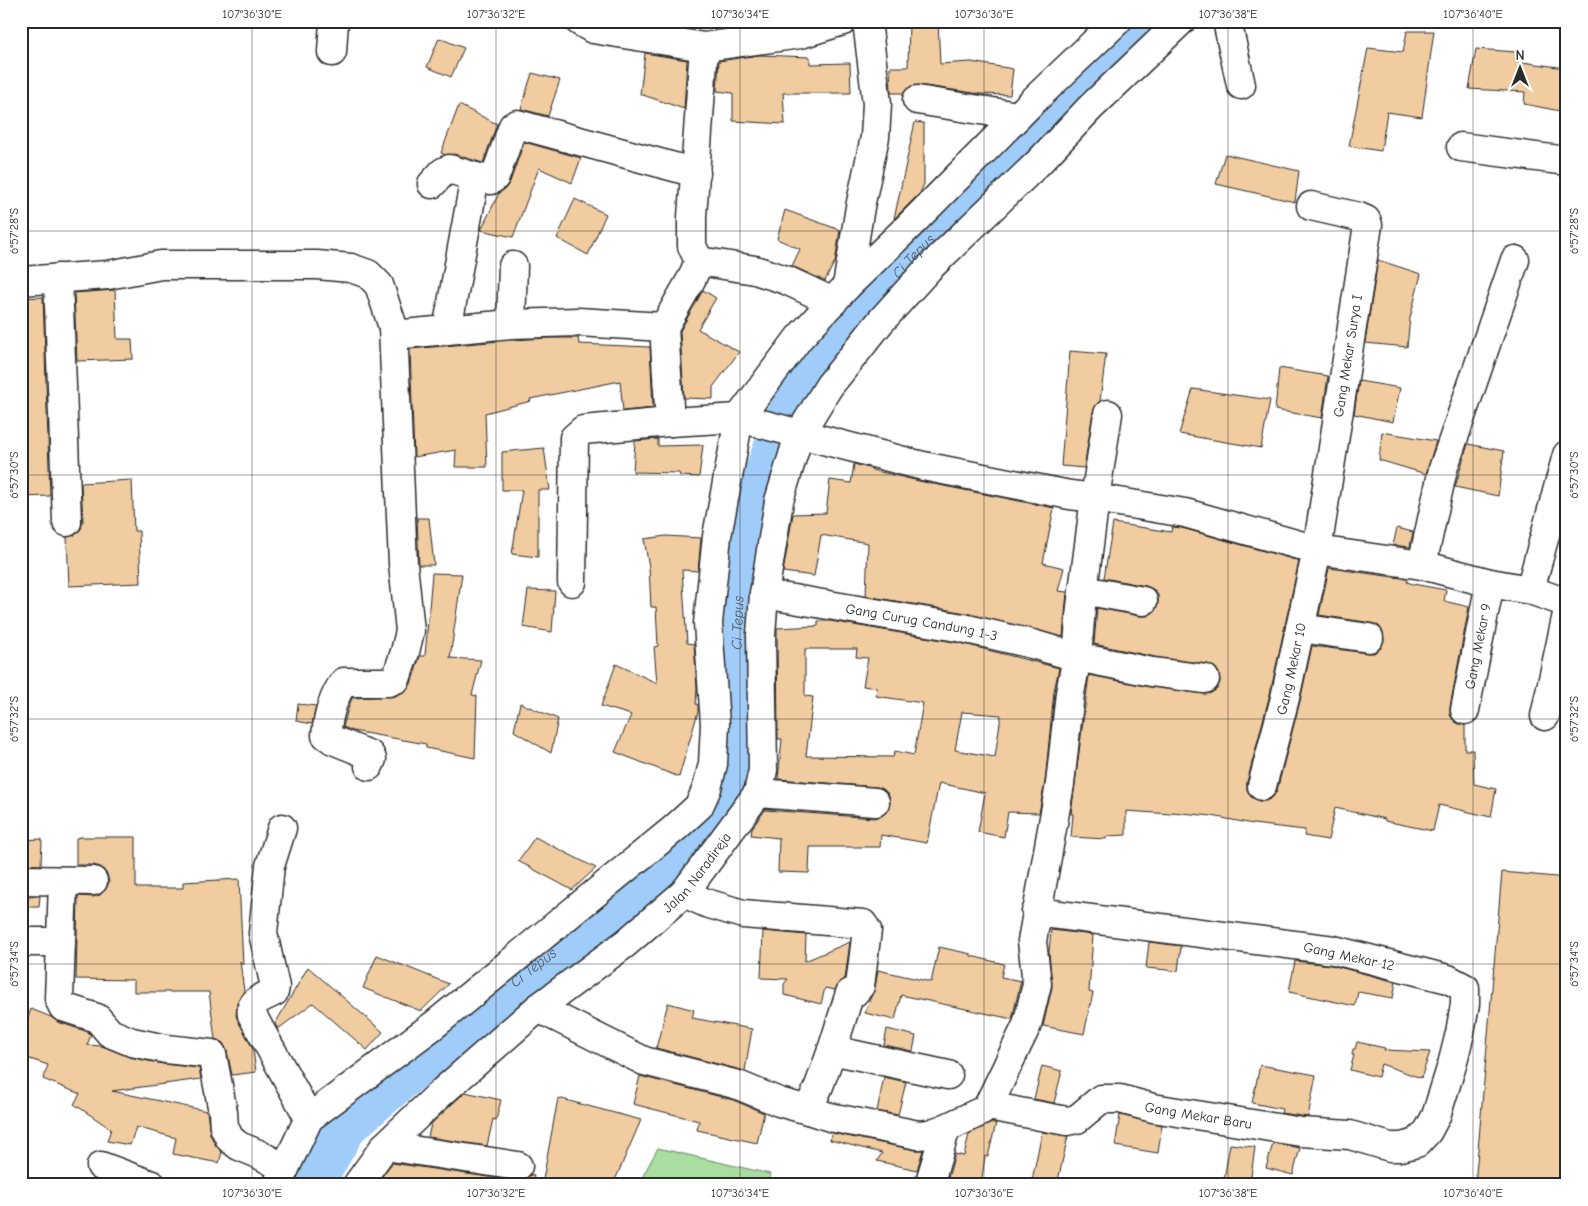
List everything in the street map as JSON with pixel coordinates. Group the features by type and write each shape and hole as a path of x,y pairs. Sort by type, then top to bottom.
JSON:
{"street":[{"path":"332,52 334,21"},
{"path":"579,21 593,29 704,47 801,34 843,21"},
{"path":"840,294 875,136 876,104 867,21"},
{"path":"63,881 59,999 62,1007 97,1018 110,1033 132,1042 166,1049 212,1054 224,1127 230,1138 239,1146 256,1153 281,1176 309,1118 449,1012 675,828 699,806 707,788 713,764 715,724 708,623 716,536 743,420 799,338 840,294 1116,21"},
{"name":"Jalan Naradireja","path":"357,1185 385,1146 441,1093 538,1008 626,943 684,893 758,793 763,770 761,635 764,594 778,501 792,433 881,321 928,269 1038,163 1090,108 1181,21"},
{"path":"1227,21 1241,85"},
{"path":"670,422 664,327 692,278 699,261 692,246 692,218 704,47"},
{"path":"917,100 1018,116"},
{"path":"432,184 443,172 449,170 491,180 495,176 513,126 517,124 696,174"},
{"path":"1461,147 1567,161"},
{"path":"447,330 475,177"},
{"name":"Gang Mekar Surya I","path":"1311,206 1359,217 1366,220 1368,225 1316,550"},
{"path":"1422,565 1443,470 1515,260"},
{"path":"699,261 755,270 840,294"},
{"path":"21,281 108,275 161,265 317,264 351,268 368,274 378,285 397,331 404,334 511,324 578,322 664,327"},
{"path":"511,324 514,266"},
{"path":"58,278 67,522"},
{"path":"369,766 372,759 370,755 333,740 326,735 338,690 344,682 389,682 396,679 410,631 403,564 394,326"},
{"path":"538,1008 644,1061 738,1085 779,1102 830,1118 918,1136 946,1128 982,1111 988,1106 1027,1025 1036,984 1032,941 1060,784 1070,693 1077,657 1083,590 1108,414"},
{"path":"572,582 574,438 583,430 670,422 743,420 923,466 1070,496 1095,498 1185,513 1316,550 1422,565 1490,583 1530,590 1567,603"},
{"path":"1530,590 1567,454"},
{"name":"Gang Mekar 10","path":"1262,786 1285,698 1316,550"},
{"name":"Gang Mekar 9","path":"1465,710 1490,583"},
{"path":"1083,590 1143,601"},
{"name":"Gang Curug Candung 1-3","path":"764,594 963,628 1032,644 1077,657 1152,672 1205,679"},
{"path":"1545,716 1567,614"},
{"path":"1300,628 1369,638"},
{"path":"758,793 875,802"},
{"path":"282,828 270,866 262,933 275,987 274,992 253,1003 250,1008 252,1015 309,1118"},
{"path":"21,880 93,881"},
{"path":"684,893 706,903 743,914 863,924 867,930 860,986 854,993 850,993 832,1050 808,1110"},
{"name":"Gang Mekar 12","path":"1036,912 1334,950 1448,979 1465,988 1465,1004 1452,1065 1436,1116 1428,1131 1417,1143"},
{"path":"21,942 61,942"},
{"path":"832,1050 948,1075"},
{"name":"Gang Mekar Baru","path":"988,1106 1067,1120 1077,1119 1101,1099 1120,1099 1154,1108 1301,1132 1350,1136 1390,1147 1401,1147 1417,1143"},
{"path":"929,1185 946,1128"},
{"path":"385,1146 518,1166"},
{"path":"101,1166 152,1185"}],"green space":[{"path":"658,1148 770,1174 768,1185 638,1185"}],"building":[{"path":"909,21 938,21 940,64 971,62 1013,69 1010,95 981,94 919,85 911,86 904,93 891,93 890,67 908,67"},
{"path":"1407,31 1434,31 1422,117 1387,112 1381,151 1349,146 1368,48 1403,52"},
{"path":"439,38 464,48 451,77 427,67"},
{"path":"1476,49 1516,52 1515,61 1565,68 1560,111 1524,104 1525,92 1469,89"},
{"path":"645,53 687,60 684,109 640,94"},
{"path":"759,55 810,57 810,64 850,63 851,93 783,93 785,124 733,121 733,93 717,91 719,61"},
{"path":"532,73 560,80 548,116 521,109"},
{"path":"459,105 497,124 483,163 454,154 446,155 441,153"},
{"path":"915,122 924,123 924,184 920,193 894,219"},
{"path":"524,142 581,158 572,183 539,168 513,237 481,230 499,193 510,182"},
{"path":"1225,154 1299,171 1295,202 1216,184"},
{"path":"575,199 606,214 588,255 557,238"},
{"path":"785,210 840,230 835,263 825,281 792,266 800,249 777,239"},
{"path":"1378,260 1421,274 1410,318 1407,347 1365,343"},
{"path":"115,290 117,339 132,339 133,359 77,361 74,293"},
{"path":"703,290 716,298 698,329 739,352 713,387 713,399 684,398 680,331"},
{"path":"43,297 50,496 21,497 21,298"},
{"path":"549,338 578,338 579,344 650,347 653,408 623,411 620,381 530,399 531,401 485,413 487,467 455,467 456,450 414,457 410,349"},
{"path":"1070,351 1106,354 1100,401 1093,412 1084,468 1061,466"},
{"path":"1279,368 1328,376 1322,418 1275,410"},
{"path":"1359,381 1400,388 1393,422 1354,414"},
{"path":"1193,389 1270,400 1261,448 1179,434"},
{"path":"1382,432 1436,441 1426,474 1379,460"},
{"path":"658,439 658,446 703,445 699,477 680,476 679,473 633,472 635,441"},
{"path":"1468,444 1504,451 1498,496 1455,487"},
{"path":"544,448 550,490 538,490 538,557 512,554 522,490 502,490 502,452"},
{"path":"854,464 919,481 1054,508 1043,563 1064,568 1058,591 1067,592 1063,637 966,613 866,596 868,543 821,535 814,576 783,572 793,514 826,513 830,480 851,483"},
{"path":"132,480 134,531 139,531 141,583 69,586 67,537 75,535 81,529 83,521 81,483"},
{"path":"417,518 429,518 434,565 419,565"},
{"path":"1113,523 1171,532 1172,527 1182,528 1299,561 1270,694 1247,782 1247,790 1251,797 1259,801 1266,801 1273,797 1277,790 1312,646 1374,653 1381,648 1384,641 1383,632 1379,626 1372,623 1319,615 1329,568 1408,579 1407,582 1413,584 1446,590 1444,601 1469,607 1450,715 1455,722 1465,725 1465,750 1473,750 1474,784 1496,789 1491,817 1439,805 1433,831 1335,808 1328,840 1304,836 1305,830 1253,824 1212,816 1172,812 1171,814 1126,811 1126,835 1107,836 1106,839 1071,837 1073,814 1071,814 1089,675 1150,687 1203,694 1211,693 1217,689 1220,682 1219,673 1215,667 1208,664 1155,657 1094,644 1097,608 1148,616 1155,611 1158,603 1158,595 1153,589 1104,578"},
{"path":"1397,528 1413,532 1410,547 1393,545"},
{"path":"666,536 701,538 698,571 682,570 687,643 694,644 696,704 698,705 698,712 679,777 615,752 631,715 601,706 616,664 657,683 654,647 658,646 656,607 651,607 649,567 644,539"},
{"path":"432,573 462,574 450,658 481,660 472,695 477,696 475,758 426,748 426,744 353,731 343,727 352,698 395,696 407,690 411,684 420,656 425,656"},
{"path":"528,590 555,591 552,632 523,627"},
{"path":"818,621 830,621 960,643 1059,668 1054,691 1045,782 1039,813 1008,812 1004,837 978,832 985,793 939,783 927,843 881,835 880,847 810,847 809,873 778,872 779,838 751,835 752,828 765,810 874,818 882,816 888,810 890,804 889,795 883,789 877,787 778,779 782,739 778,739 777,628 818,626","holes":["805,649 857,649 856,657 868,658 863,686 877,688 876,696 923,703 914,755 895,751 893,757 806,756 813,697 805,696","962,712 1001,715 995,757 955,750"]},
{"path":"520,703 558,719 551,753 514,731"},
{"path":"298,704 316,706 312,724 296,721"},
{"path":"136,837 136,888 183,888 183,882 239,879 243,965 240,961 244,991 237,1003 236,1016 253,1049 256,1072 232,1075 227,1051 223,1043 215,1039 209,992 134,992 134,980 76,979 78,896 93,897 100,895 106,889 109,882 107,874 101,867 76,865 76,838"},
{"path":"535,837 596,868 572,890 518,861"},
{"path":"42,839 41,865 22,864 21,840"},
{"path":"1502,872 1567,878 1567,1185 1475,1185"},
{"path":"23,896 40,896 39,907 24,907"},
{"path":"1051,930 1093,935 1089,992 1093,993 1084,1034 1043,1026 1052,987 1049,952"},
{"path":"763,931 806,935 805,961 850,942 845,979 840,981 835,990 825,988 821,1004 784,995 784,984 788,979 761,978"},
{"path":"1149,942 1181,946 1178,971 1146,968"},
{"path":"939,947 1004,964 1001,977 1021,981 1012,1019 901,995 895,1020 865,1013 875,988 878,970 931,982"},
{"path":"377,955 449,984 421,1011 363,988"},
{"path":"1295,961 1331,965 1396,982 1393,998 1358,992 1355,1006 1289,992"},
{"path":"308,967 383,1032 367,1050 313,1003 278,1029 275,1024"},
{"path":"668,1003 694,1010 692,1018 752,1029 745,1071 656,1048"},
{"path":"31,1009 58,1022 88,1032 91,1035 87,1045 102,1046 129,1057 163,1064 199,1068 201,1079 112,1091 207,1111 210,1134 216,1146 222,1152 219,1163 173,1154 176,1138 136,1127 130,1145 107,1141 111,1129 74,1104 80,1094 43,1079 48,1065 21,1056 21,1037"},
{"path":"887,1029 916,1036 913,1051 884,1045"},
{"path":"1357,1042 1385,1048 1384,1050 1430,1052 1421,1078 1381,1064 1378,1077 1350,1070 1354,1055 1352,1055 1353,1049 1355,1049"},
{"path":"1260,1065 1316,1075 1308,1117 1281,1113 1282,1109 1252,1103"},
{"path":"1042,1066 1062,1071 1054,1103 1034,1099"},
{"path":"640,1076 733,1100 764,1113 757,1143 697,1130 699,1121 633,1104"},
{"path":"884,1077 906,1082 898,1115 877,1111"},
{"path":"465,1092 501,1100 496,1120 493,1119 487,1146 428,1137 431,1124"},
{"path":"558,1098 641,1120 613,1185 542,1185"},
{"path":"1120,1115 1162,1125 1158,1153 1115,1146"},
{"path":"992,1123 996,1123 988,1157 985,1156 981,1185 951,1185 952,1179 948,1178 955,1154 964,1156 969,1134"},
{"path":"1042,1132 1068,1136 1057,1185 1031,1185"},
{"path":"832,1133 923,1150 917,1170 877,1161 882,1153 830,1140"},
{"path":"1273,1143 1300,1148 1293,1175 1266,1168"},
{"path":"1230,1144 1255,1147 1250,1183 1224,1179"},
{"path":"392,1163 516,1181 524,1180 534,1175 533,1185 380,1185 380,1179"}],"waterway":[{"name":"Ci Tepus","path":"309,1185 344,1124 462,1023 648,878 730,796 732,788 740,547 804,379 912,257 1147,21"}]}
